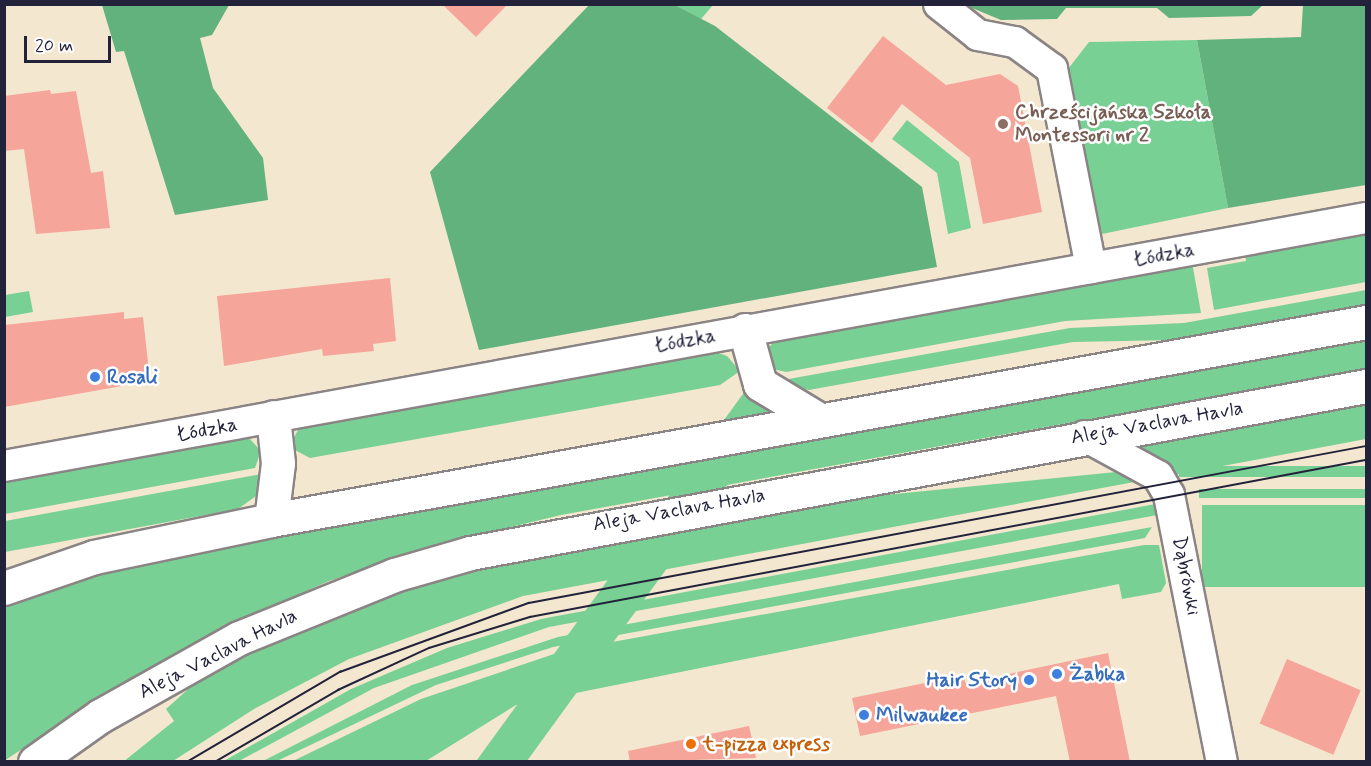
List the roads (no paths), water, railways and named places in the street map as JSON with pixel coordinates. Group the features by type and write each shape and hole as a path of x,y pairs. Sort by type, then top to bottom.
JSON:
{"main road":[{"path":"4,588 94,557 271,520 818,419 1366,322"},
{"path":"745,330 760,384 818,419"},
{"name":"Aleja Vaclava Havla","path":"35,762 110,710 239,638 394,575 562,532 1366,386"},
{"path":"271,520 278,463 273,417"}],"street":[{"path":"939,4 978,35 1015,42 1052,69 1091,268"},
{"name":"Łódzka","path":"4,466 1366,218"},
{"name":"Dąbrówki","path":"1085,436 1149,470 1163,483 1192,607 1222,762"}],"tram line":[{"path":"187,762 340,672 529,603 1366,446"},
{"path":"215,762 338,690 429,648 530,617 1366,460"}],"place":[{"name":"Chrześcijańska Szkoła Montessori nr 2","path":"1003,124"},
{"name":"Rosali","path":"95,377"},
{"name":"Żabka","path":"1057,674"},
{"name":"Hair Story","path":"1029,680"},
{"name":"Milwaukee","path":"864,715"},
{"name":"t-pizza express","path":"691,744"}]}
